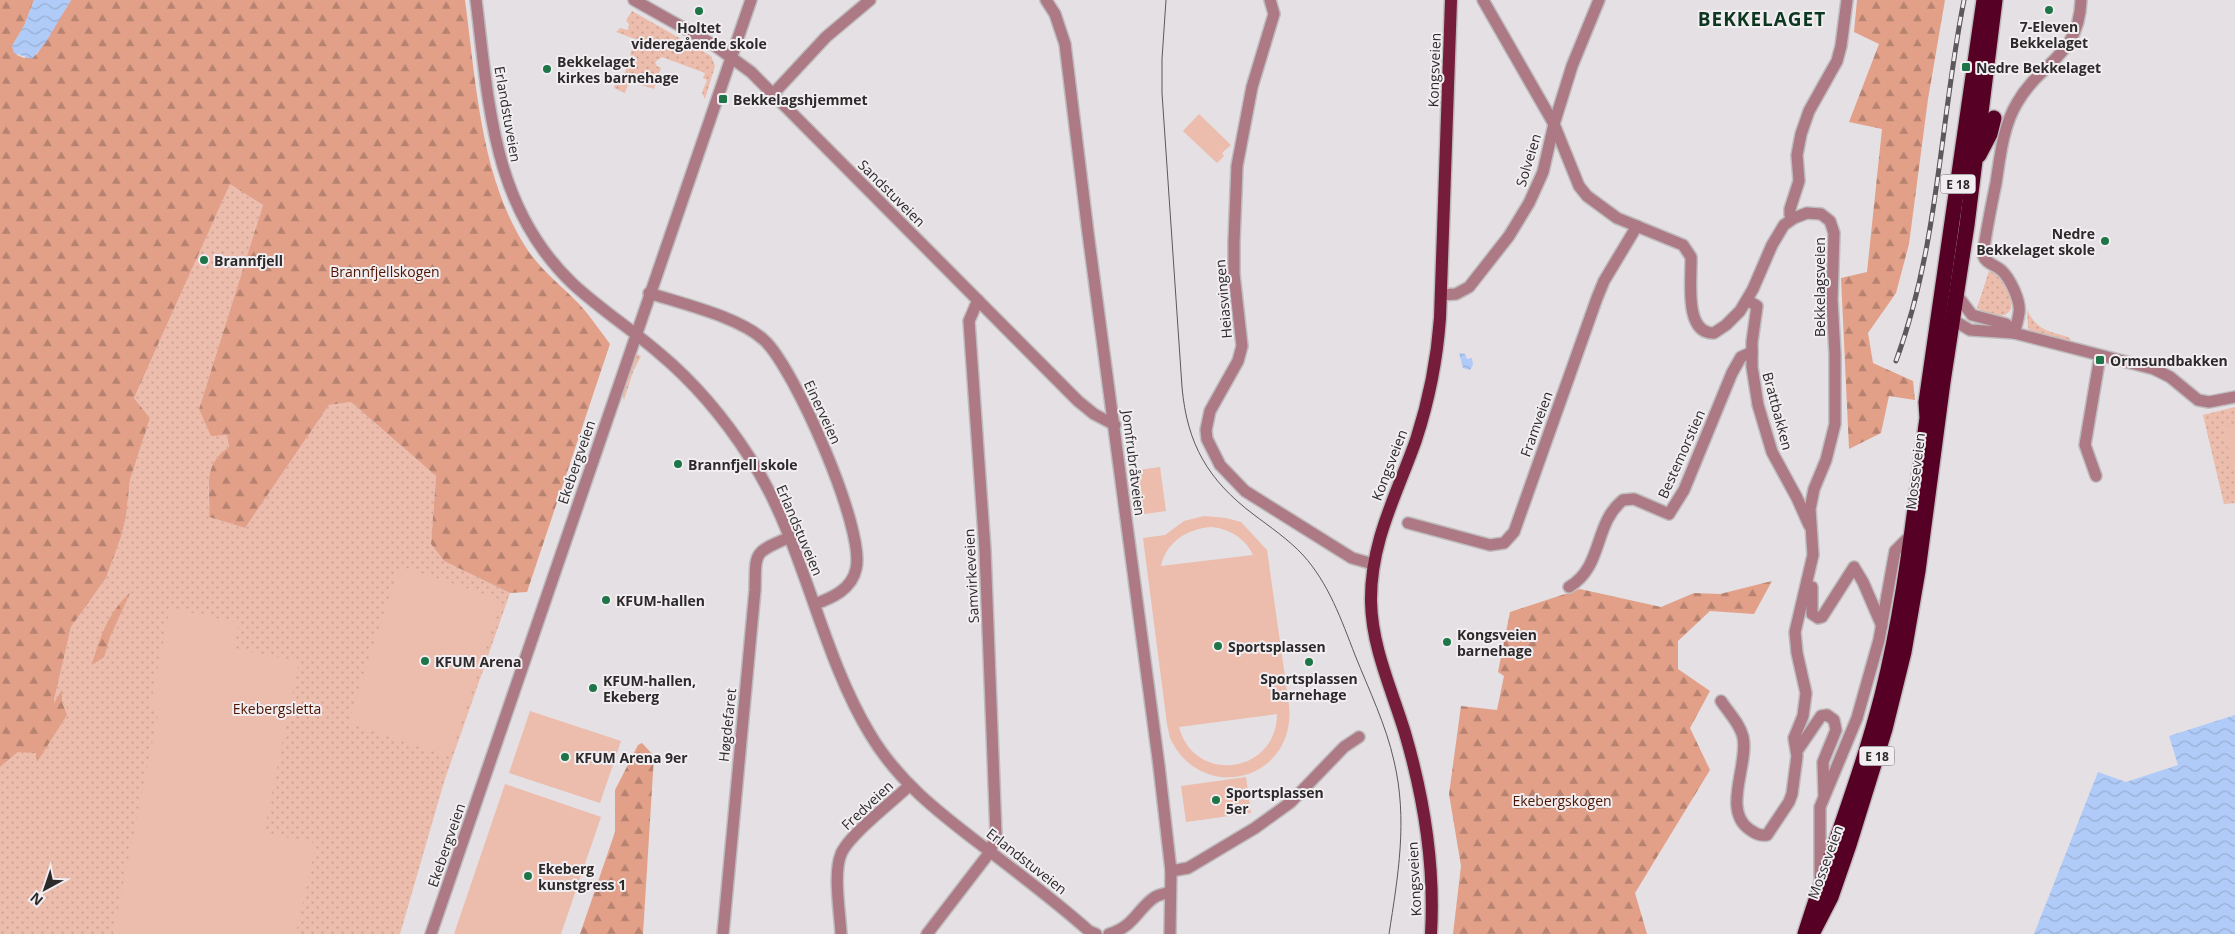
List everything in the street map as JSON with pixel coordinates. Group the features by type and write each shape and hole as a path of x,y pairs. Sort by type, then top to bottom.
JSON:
{"highway":[{"name":"Mosseveien","path":"1805,934 1859,777 1882,695 1903,595 1927,418 1926,402 1984,0"},
{"name":"Mosseveien","path":"1812,934 1822,918 1841,871 1875,764 1895,689 1918,571 1975,163 1995,0"},
{"path":"1975,163 1990,134 1994,118"},
{"name":"E 18","path":"1945,267 1950,315 1953,320"},
{"name":"E 18","path":"1927,418 1934,396 1943,382"}],"main road":[{"name":"Kongsveien","path":"1431,934 1431,887 1426,826 1415,768 1376,640 1371,604 1374,564 1385,517 1416,441 1427,403 1437,348 1441,296 1451,0"}],"street":[{"name":"Erlandstuveien","path":"476,0 495,144 504,175 517,206 537,242 562,273 597,305 635,334 687,379 726,424 762,478 815,604 843,680 860,718 881,753 909,786 1090,933"},
{"name":"Sandstuveien","path":"634,0 731,57 751,72 1078,401 1094,414 1115,426"},
{"name":"Ekebergveien","path":"431,934 750,0"},
{"path":"774,94 826,37 870,0"},
{"name":"Jomfrubråtveien","path":"1046,0 1055,14 1065,44 1088,233 1160,766 1171,870 1170,934"},
{"name":"Heiasvingen","path":"1270,0 1274,14 1252,88 1237,166 1234,258 1242,346 1234,368 1210,412 1206,430 1207,439 1220,465 1245,491 1352,558 1374,564"},
{"path":"1483,0 1554,124 1579,186 1587,196 1606,212 1675,240 1688,250 1691,258 1692,314 1703,330 1714,333 1726,325 1740,311 1772,245 1784,225 1794,218 1790,215 1790,209 1799,181 1797,155 1800,134 1809,111 1837,61 1841,46 1847,0"},
{"name":"Solveien","path":"1441,296 1462,292 1469,287 1523,215 1543,172 1554,124 1572,66 1599,0"},
{"path":"2014,333 2019,313 2018,303 2006,275 1999,268 1986,261 1983,255 2000,158 2007,129 2017,102 2030,84 2069,45 2080,20 2082,0"},
{"name":"Bekkelagsveien","path":"1721,701 1739,727 1743,738 1737,800 1738,814 1745,826 1757,834 1766,835 1789,802 1797,751 1794,738 1803,716 1806,693 1796,653 1795,632 1812,555 1810,509 1814,489 1826,460 1835,424 1835,354 1832,300 1834,233 1830,221 1820,214 1807,213 1794,218"},
{"name":"Framveien","path":"1408,523 1490,545 1504,542 1514,532 1597,298 1604,281 1637,226"},
{"name":"Einerveien","path":"649,293 728,320 756,333 771,347 801,397 838,484 853,537 857,562 853,578 845,588 815,604"},
{"path":"1957,295 1972,315"},
{"name":"Samvirkeveien","path":"978,300 969,320 989,626 996,814 996,835 990,852"},
{"name":"Brattbakken","path":"1747,300 1757,306 1752,352 1752,374 1769,444 1810,528"},
{"path":"1953,320 1972,315 2006,324 2014,333"},
{"path":"1953,320 1970,330 2014,333 2159,371 2175,381 2193,397 2204,402 2235,397"},
{"name":"Bestemorstien","path":"1569,587 1582,578 1588,569 1604,527 1617,505 1623,500 1634,499 1669,514 1684,490 1732,373 1741,357 1752,352"},
{"path":"2096,476 2086,445 2100,356"},
{"name":"Mosseveien","path":"1820,889 1820,816 1824,796 1857,718 1882,626 1895,551 1911,535"},
{"name":"Høgdefaret","path":"723,934 754,590 755,560 766,548 788,538"},
{"path":"1812,555 1814,573 1811,599 1814,617 1822,616 1854,567 1863,582 1882,626"},
{"name":"Bekkelagsveien","path":"1797,751 1821,716 1827,715 1834,720 1836,730 1823,762 1824,796"},
{"path":"1171,870 1188,868 1255,828 1291,802 1344,747 1360,738"},
{"name":"Fredveien","path":"842,934 838,886 841,853 854,836 909,786"},
{"path":"926,934 990,852"},
{"path":"1109,934 1118,932 1130,923 1155,897 1170,892"}],"green space":[{"name":"Brannfjellskogen","path":"0,0 34,0 24,26 12,46 17,55 24,58 37,54 71,0 465,0 482,127 498,189 510,218 531,255 580,305 610,344 527,592 510,593 444,561 431,544 436,476 351,402 329,405 245,528 209,517 209,478 211,470 220,454 229,447 227,435 211,436 199,409 263,205 230,184 134,398 150,418 130,480 126,517 121,537 106,578 71,627 54,700 54,703 62,690 62,702 67,715 37,762 36,753 18,752 0,767"},
{"path":"1857,0 1945,0 1928,99 1909,244 1896,293 1868,333 1873,363 1913,381 1915,400 1889,396 1881,433 1849,449 1841,278 1867,272 1882,129 1849,122 1879,44 1854,32"},
{"path":"632,11 711,56 715,66 705,99 702,93 707,80 703,78 705,73 662,57 655,62 661,68 654,89 629,81 625,93 614,88 620,75 624,76 635,39 616,32 620,28 628,30 629,24 626,21"},
{"path":"1199,114 1231,145 1222,153 1224,156 1217,163 1183,131"},
{"name":"Ekebergsletta","path":"230,183 263,205 199,409 227,435 229,447 220,454 211,470 209,478 209,517 245,528 329,405 351,402 436,476 431,544 444,561 510,593 444,782 400,934 0,934 0,767 18,752 53,734 54,700 71,627 106,578 121,537 126,517 130,480 150,418 134,398"},
{"path":"1989,271 2002,281 2010,298 2011,309 2008,313 2001,316 1979,312 1980,309 1977,308"},
{"path":"2027,310 2040,327 2070,338 2072,344 2030,332"},
{"path":"635,353 641,356 633,372 624,400 621,392"},
{"path":"2235,407 2235,503 2224,504 2203,415"},
{"path":"2235,425 2235,470 2232,471 2224,428"},
{"path":"1160,467 1166,511 1137,515 1131,471"},
{"name":"Sportsplassen","path":"1204,516 1226,518 1241,522 1267,550 1289,705 1287,731 1278,751 1263,766 1244,775 1224,777 1203,772 1185,759 1170,738 1143,538 1165,535 1184,521","holes":["1212,527 1225,530 1237,536 1246,544 1253,555 1161,566 1168,550 1179,538 1195,530","1277,714 1273,734 1264,750 1250,760 1234,765 1217,764 1201,758 1188,746 1179,727"]},
{"name":"KFUM Arena","path":"400,566 502,600 450,757 348,723"},
{"name":"Ekebergskogen","path":"1772,581 1754,614 1710,611 1678,641 1678,669 1710,691 1690,728 1710,770 1635,893 1647,934 1453,934 1461,866 1449,794 1461,706 1497,710 1504,676 1498,672 1510,612 1580,589 1661,607 1694,593 1720,594"},
{"path":"130,593 110,637 104,657 92,665 106,626 116,608"},
{"path":"170,608 239,623 234,648 299,662 264,833 316,843 296,934 113,934 159,710 150,707"},
{"name":"KFUM Arena 9er","path":"530,711 621,741 600,803 509,773"},
{"path":"642,743 654,756 643,934 580,934 615,832 615,790 638,745"},
{"name":"Sportsplassen 5er","path":"1246,777 1251,813 1186,822 1181,786"},
{"name":"Ekeberg kunstgress 1","path":"505,784 601,817 561,934 454,934"}],"water":[{"path":"34,0 71,0 46,42 32,59 14,53 12,46 24,26"},
{"path":"1459,353 1465,354 1467,359 1472,358 1473,365 1470,370 1463,368"},
{"path":"2235,715 2235,934 2034,934 2098,772 2126,782 2178,765 2169,736"}],"tram line":[{"path":"1166,0 1162,93 1182,387 1189,426 1202,459 1224,488 1237,501 1285,538 1312,566 1327,590 1339,615 1377,708 1394,761 1400,805 1400,848 1389,934"}],"railway":[{"path":"1896,361 1910,317 1930,228 1964,0"}],"place":[{"name":"7-Eleven Bekkelaget","path":"2049,10"},
{"name":"Holtet videregående skole","path":"699,11"},
{"name":"Nedre Bekkelaget","path":"1966,67"},
{"name":"Bekkelaget kirkes barnehage","path":"547,69"},
{"name":"Bekkelagshjemmet","path":"723,99"},
{"name":"Nedre Bekkelaget skole","path":"2105,241"},
{"name":"Brannfjell","path":"204,260"},
{"name":"Ormsundbakken","path":"2100,360"},
{"name":"Brannfjell skole","path":"678,464"},
{"name":"KFUM-hallen","path":"606,600"},
{"name":"Kongsveien barnehage","path":"1447,642"},
{"name":"Sportsplassen","path":"1218,646"},
{"name":"KFUM Arena","path":"425,661"},
{"name":"Sportsplassen barnehage","path":"1309,662"},
{"name":"KFUM-hallen, Ekeberg","path":"593,688"},
{"name":"KFUM Arena 9er","path":"565,757"},
{"name":"Sportsplassen 5er","path":"1216,800"},
{"name":"Ekeberg kunstgress 1","path":"528,876"}],"district":[{"name":"BEKKELAGET","path":"1762,19"}]}
